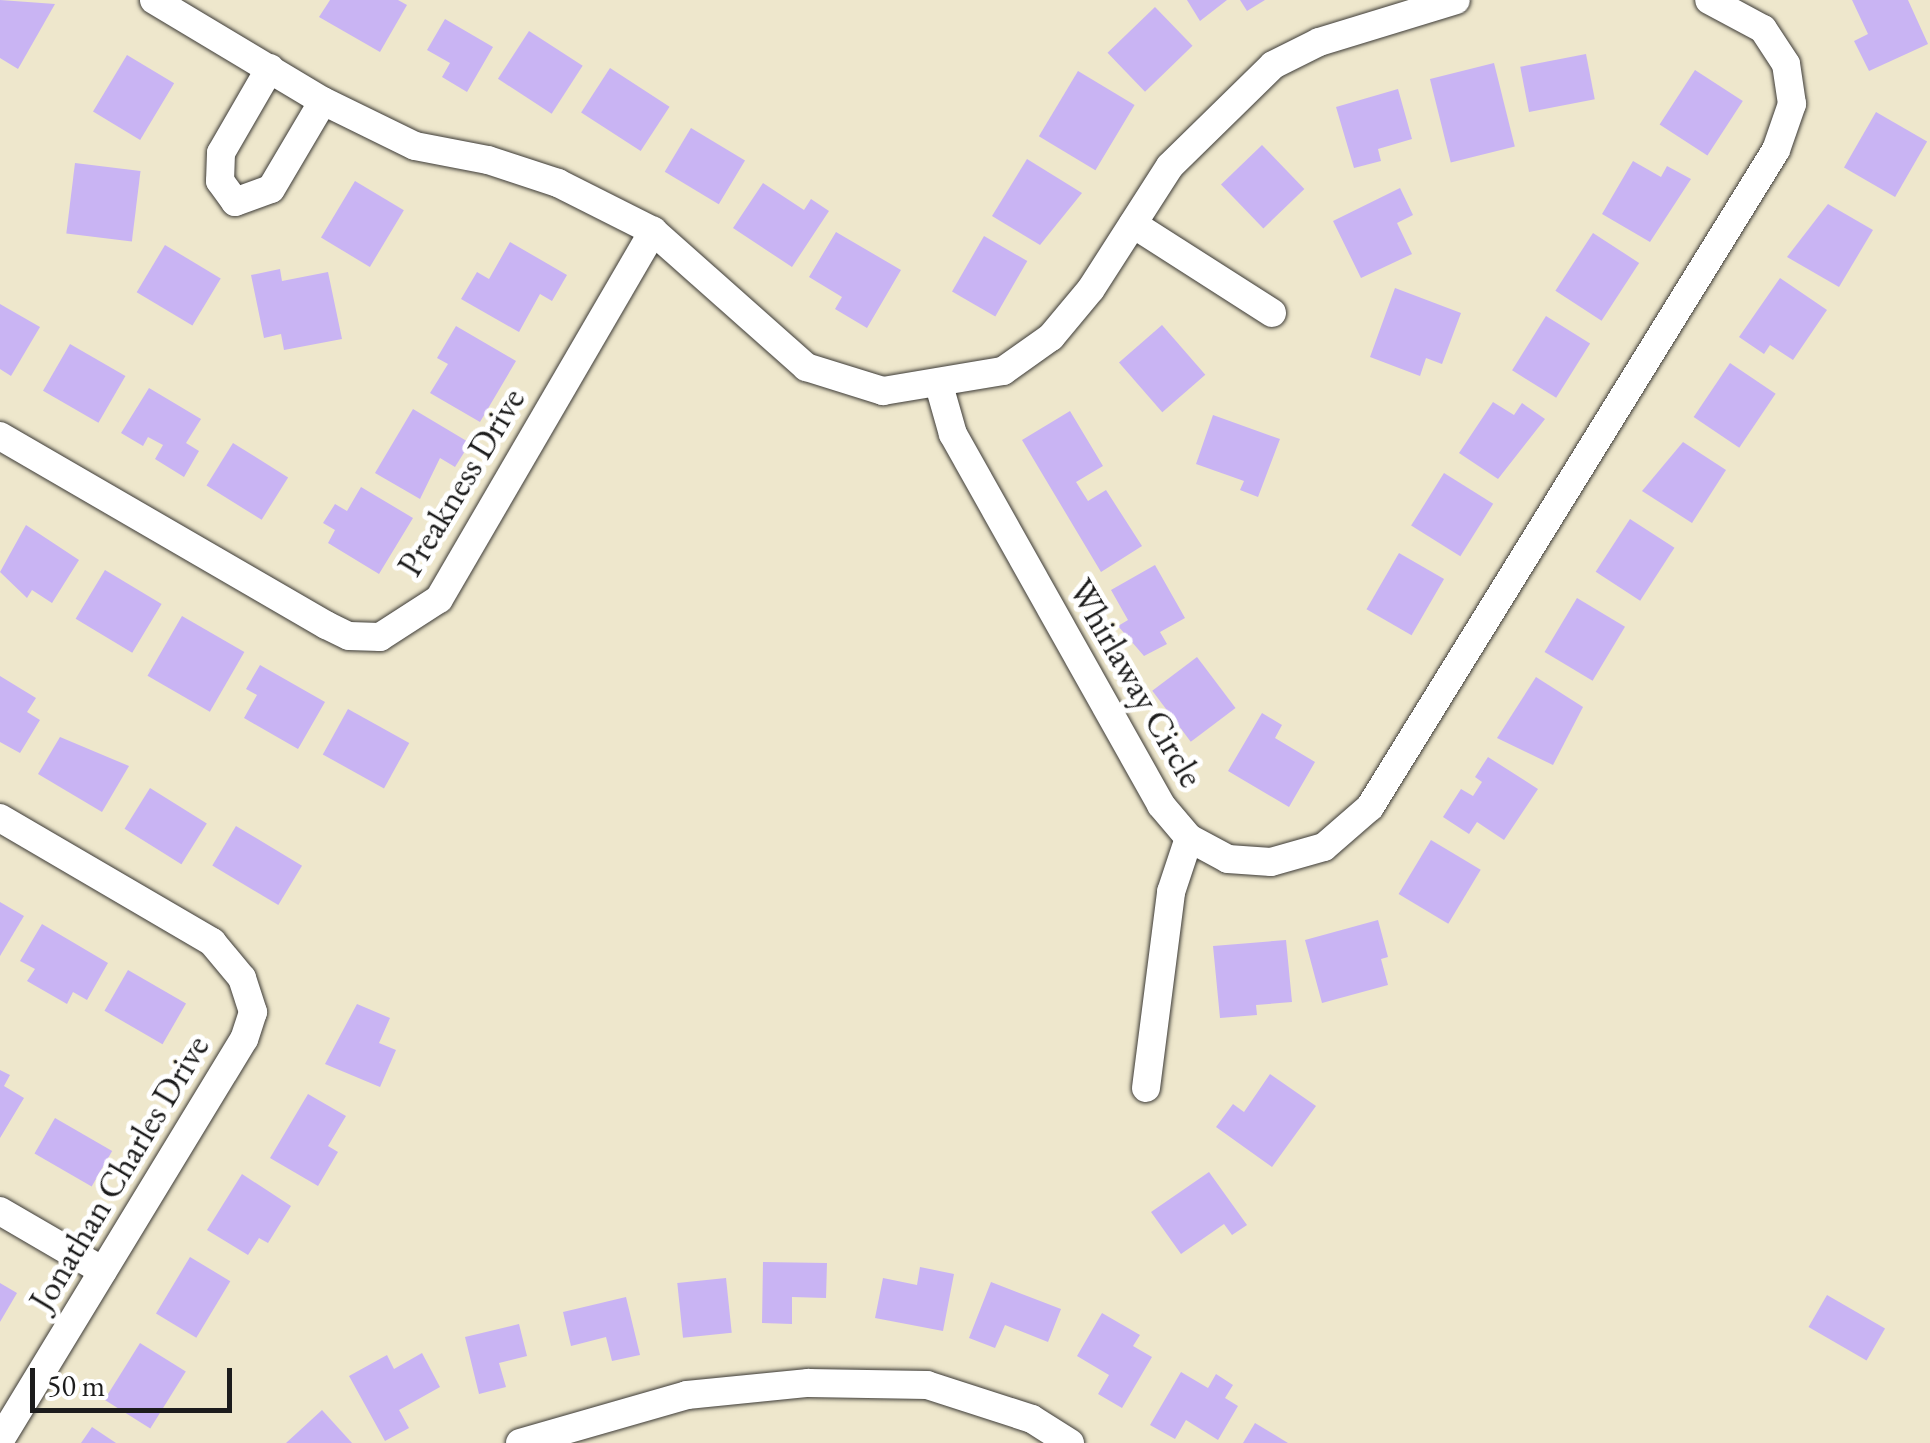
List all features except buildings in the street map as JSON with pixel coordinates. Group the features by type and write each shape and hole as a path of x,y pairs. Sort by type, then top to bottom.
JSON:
{"street":[{"path":"154,0 323,101 415,146 488,160 558,183 653,231 806,366 884,391 939,385 1003,371 1051,338 1196,136 1273,65 1319,42 1456,0"},
{"name":"Whirlaway Circle","path":"939,385 953,434 1146,784 1189,838 1228,859 1271,862 1324,847 1370,807 1776,150 1792,104 1786,64 1762,29 1708,0"},
{"path":"270,68 221,154 220,181 235,202 271,189 323,101"},
{"path":"1133,224 1272,313"},
{"name":"Preakness Drive","path":"0,436 326,624 350,636 380,637 439,599 653,231"},
{"name":"Jonathan Charles Drive","path":"0,818 212,942 242,978 253,1012 244,1039 0,1440"},
{"path":"1146,1088 1171,892 1189,838"},
{"path":"0,1211 103,1271"},
{"path":"520,1443 687,1396 808,1383 928,1386 1032,1418 1070,1443"}]}
